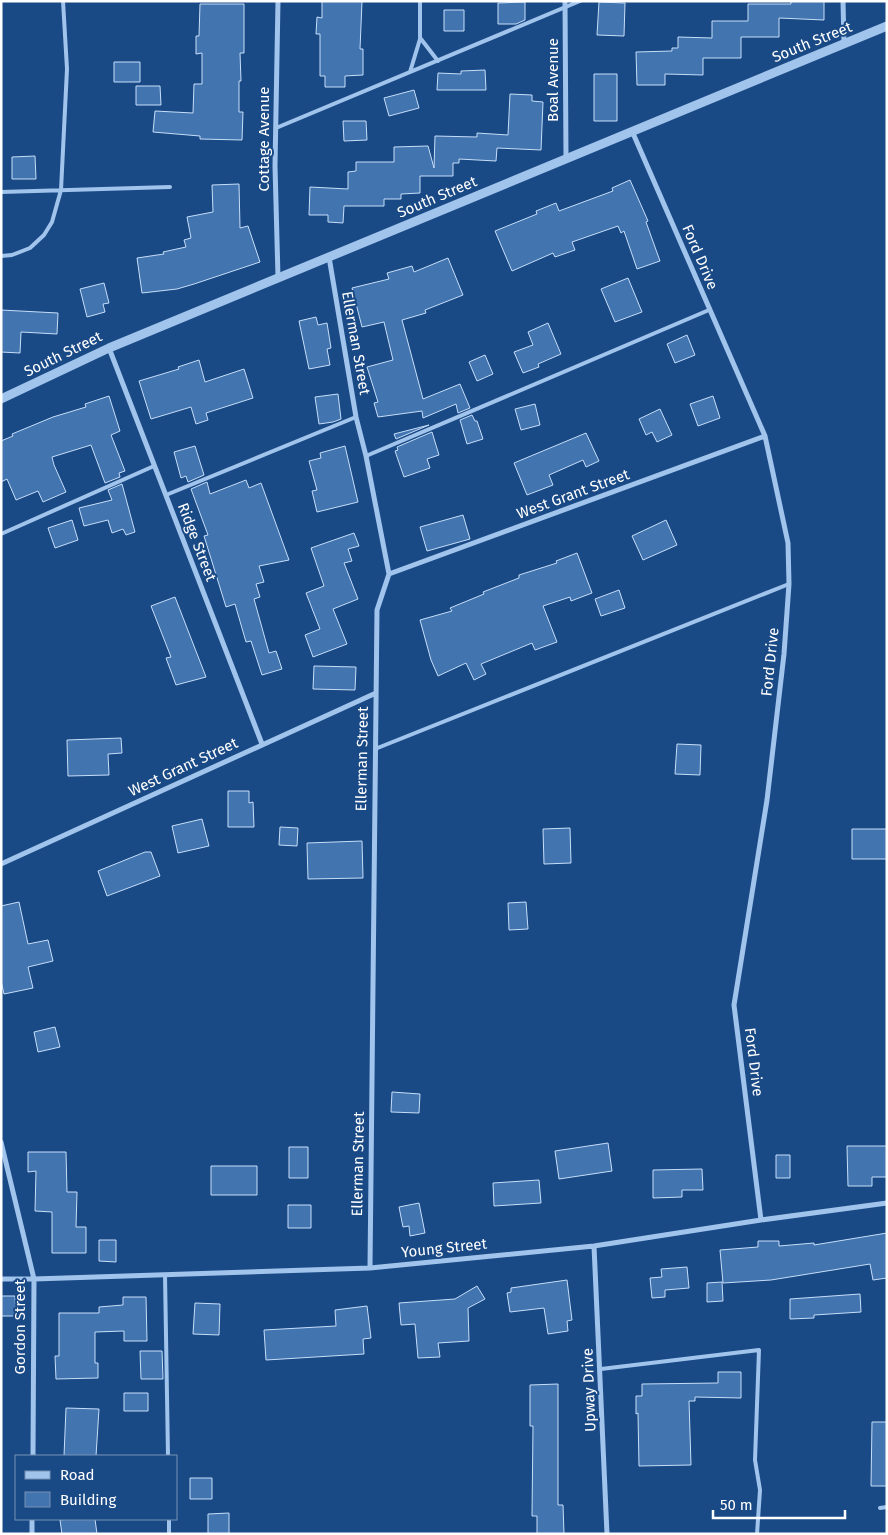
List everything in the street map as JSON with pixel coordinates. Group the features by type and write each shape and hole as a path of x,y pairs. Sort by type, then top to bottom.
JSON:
{"street":[{"name":"Cottage Avenue","path":"278,1 276,128 278,277"},
{"name":"Boal Avenue","path":"565,1 566,158"},
{"path":"843,1 844,44"},
{"name":"South Street","path":"1,399 109,348 887,26"},
{"name":"Ford Drive","path":"632,131 765,436 788,543 790,584 767,800 734,1005 761,1220"},
{"name":"Ellerman Street","path":"329,257 356,416 366,456 389,574 377,610 370,1268"},
{"name":"Ridge Street","path":"109,348 262,744"},
{"name":"West Grant Street","path":"389,574 765,436"},
{"name":"West Grant Street","path":"1,864 376,693"},
{"name":"Gordon Street","path":"1,1142 34,1279 32,1455"},
{"name":"Young Street","path":"1,1278 34,1279 370,1268 594,1246 887,1203"},
{"name":"Upway Drive","path":"594,1246 607,1534"},
{"path":"32,1520 32,1534"}],"lane":[{"path":"1,256 12,255 30,248 44,235 52,222 61,190 68,69 63,1"},
{"path":"410,72 420,39 420,1"},
{"path":"276,128 580,1"},
{"path":"420,39 438,61"},
{"path":"1,192 170,187"},
{"path":"366,456 709,310"},
{"path":"166,495 356,416"},
{"path":"1,534 154,466"},
{"path":"375,749 790,584"},
{"path":"165,1275 168,1455"},
{"path":"601,1369 759,1350 755,1460 760,1490 757,1534"},
{"path":"880,1508 887,1508"},
{"path":"169,1520 169,1534"}],"building":[{"path":"322,1 362,1 360,49 363,49 363,75 345,76 345,87 325,87 325,76 320,76 320,34 316,34 317,17 322,18"},
{"path":"791,1 824,1 824,20 779,18 779,37 741,37 741,58 703,58 703,75 665,74 665,85 637,85 636,52 672,51 672,48 678,48 678,37 712,38 712,21 748,21 748,4 791,4"},
{"path":"525,2 525,20 516,24 498,24 498,3"},
{"path":"599,2 625,3 624,36 597,35"},
{"path":"200,4 244,4 244,53 240,53 241,81 239,81 239,112 243,112 242,140 200,139 200,136 153,132 155,111 193,113 194,84 202,84 202,53 196,54 196,36 199,36"},
{"path":"444,10 464,10 464,31 444,31"},
{"path":"114,62 140,62 140,82 114,82"},
{"path":"485,70 486,90 437,90 438,73 461,74 461,71"},
{"path":"594,74 617,74 617,121 594,121"},
{"path":"136,86 160,86 161,105 136,105"},
{"path":"414,90 419,108 389,116 384,98"},
{"path":"510,94 532,95 532,101 543,102 541,150 497,148 496,161 459,159 459,163 453,163 453,176 420,176 420,193 401,194 401,199 384,199 384,206 344,206 343,223 328,222 328,215 309,215 310,187 348,189 348,172 356,171 356,162 394,162 394,147 428,146 434,168 435,136 477,137 477,133 508,135"},
{"path":"343,121 366,121 367,140 344,141"},
{"path":"35,156 36,179 12,179 12,157"},
{"path":"630,180 648,221 646,222 660,261 637,269 624,231 621,233 618,226 572,242 575,250 555,257 553,253 512,271 495,231 537,214 536,211 556,203 559,211 613,191 612,188"},
{"path":"239,184 240,228 248,226 260,262 177,289 142,293 137,258 164,254 163,252 186,247 184,240 191,238 187,217 213,212 212,185"},
{"path":"448,258 463,295 425,310 426,313 402,320 423,399 460,384 470,408 458,413 456,404 423,418 422,411 378,417 374,403 378,402 367,367 393,360 384,322 362,327 352,288 389,279 387,273 412,266 414,272"},
{"path":"628,278 642,312 615,322 601,289"},
{"path":"104,283 109,303 103,304 105,312 87,317 80,289"},
{"path":"1,310 58,313 57,334 21,332 20,353 1,352"},
{"path":"316,317 318,325 327,323 331,348 327,349 330,365 309,369 299,321"},
{"path":"548,323 561,354 538,364 539,367 523,373 514,352 533,345 528,332"},
{"path":"687,335 695,355 675,363 667,344"},
{"path":"485,355 493,374 477,381 469,362"},
{"path":"199,360 205,382 244,369 253,398 206,413 208,420 196,424 191,407 151,419 139,381 179,369 178,367"},
{"path":"338,394 341,419 319,424 315,397"},
{"path":"109,396 120,431 111,435 125,471 119,473 120,477 105,483 91,445 52,457 66,492 43,502 38,491 16,500 7,479 1,482 1,441 13,436 12,434 53,417 86,407 85,404"},
{"path":"713,396 720,418 698,426 690,404"},
{"path":"535,404 540,425 521,430 515,409"},
{"path":"660,409 672,435 657,442 652,432 646,435 639,419"},
{"path":"472,415 475,421 477,421 483,439 467,444 460,420"},
{"path":"429,425 396,439 394,434"},
{"path":"432,432 439,455 427,459 430,468 404,477 395,451 398,450 397,447"},
{"path":"586,433 599,461 586,467 583,460 549,475 553,485 527,495 514,463"},
{"path":"195,446 204,475 188,482 186,476 181,478 174,452"},
{"path":"345,446 358,502 317,512 312,491 317,490 309,461 321,458 320,453"},
{"path":"246,480 249,488 261,483 289,560 259,566 264,582 256,584 260,597 254,599 269,653 276,651 282,669 262,675 251,641 246,642 235,604 226,607 204,536 208,535 191,489 207,482 210,494"},
{"path":"122,484 135,532 126,535 123,529 112,533 108,520 84,526 79,508 112,500 108,490"},
{"path":"463,515 470,539 427,551 420,527"},
{"path":"72,520 78,540 55,548 48,528"},
{"path":"666,520 677,545 643,560 632,536"},
{"path":"354,533 359,546 348,549 352,561 344,563 358,599 333,609 347,644 313,657 305,635 320,629 306,593 324,586 311,548"},
{"path":"577,553 592,593 571,601 570,597 543,606 557,642 535,650 532,643 481,664 486,674 474,680 466,663 438,676 431,660 420,620 452,611 450,608 484,594 483,592 519,578 519,575 557,563 556,561"},
{"path":"619,590 625,608 601,616 595,599"},
{"path":"175,597 206,677 176,685 166,658 171,657 151,606"},
{"path":"314,666 356,667 355,690 313,689"},
{"path":"121,738 122,753 108,754 109,775 68,776 67,740"},
{"path":"677,744 701,745 700,775 675,774"},
{"path":"228,791 249,791 249,803 253,802 254,827 228,827"},
{"path":"202,819 209,846 178,853 172,826"},
{"path":"280,827 298,828 297,846 279,845"},
{"path":"570,828 571,863 544,864 543,829"},
{"path":"852,829 887,829 887,859 852,859"},
{"path":"362,841 363,878 308,879 307,843"},
{"path":"145,852 151,852 160,876 107,896 98,871"},
{"path":"19,902 28,944 48,940 53,961 28,967 33,988 4,994 1,981 1,906"},
{"path":"526,902 528,929 509,930 508,903"},
{"path":"55,1027 60,1047 38,1052 34,1032"},
{"path":"392,1092 420,1094 419,1113 391,1112"},
{"path":"608,1143 612,1171 559,1179 555,1151"},
{"path":"847,1146 887,1146 887,1177 872,1177 872,1186 848,1186"},
{"path":"289,1147 308,1147 308,1178 289,1178"},
{"path":"28,1152 66,1152 67,1192 77,1192 76,1227 86,1227 86,1253 52,1253 52,1212 35,1211 36,1171 28,1172"},
{"path":"776,1155 790,1155 790,1178 776,1178"},
{"path":"211,1166 257,1166 257,1195 211,1195"},
{"path":"702,1169 703,1190 682,1190 682,1197 653,1198 653,1170"},
{"path":"539,1180 541,1203 494,1206 493,1183"},
{"path":"419,1203 425,1233 410,1236 409,1226 403,1227 399,1207"},
{"path":"288,1205 311,1205 311,1228 288,1228"},
{"path":"887,1233 887,1278 873,1280 870,1264 771,1280 723,1283 720,1250 758,1247 758,1241 779,1241 779,1246 814,1243 814,1245"},
{"path":"99,1240 116,1240 116,1262 99,1261"},
{"path":"687,1267 689,1288 665,1290 665,1297 652,1298 650,1278 662,1277 661,1269"},
{"path":"567,1280 572,1320 567,1321 568,1331 548,1334 544,1308 510,1312 507,1293 511,1292 511,1288"},
{"path":"722,1282 723,1301 707,1302 707,1283"},
{"path":"477,1286 485,1299 468,1308 469,1341 438,1343 440,1357 418,1358 415,1324 401,1325 399,1303 455,1299"},
{"path":"860,1294 861,1312 814,1315 814,1318 790,1319 790,1299"},
{"path":"1,1296 15,1296 16,1316 1,1316"},
{"path":"123,1297 146,1297 147,1341 124,1341 124,1331 95,1332 95,1363 98,1363 98,1378 56,1379 55,1356 59,1356 59,1313 99,1313 99,1307 123,1305"},
{"path":"195,1303 220,1304 219,1335 193,1334"},
{"path":"367,1306 371,1338 363,1339 364,1354 266,1360 264,1330 336,1326 335,1310"},
{"path":"140,1351 162,1351 163,1379 141,1379"},
{"path":"718,1372 741,1372 741,1398 695,1397 695,1401 689,1401 691,1465 639,1466 636,1396 642,1396 642,1384 718,1383"},
{"path":"558,1384 558,1505 563,1505 564,1534 537,1534 537,1516 532,1516 533,1426 530,1426 530,1385"},
{"path":"124,1393 148,1393 148,1411 124,1411"},
{"path":"66,1408 99,1409 96,1455 64,1455"},
{"path":"872,1422 887,1422 887,1486 871,1486"},
{"path":"190,1478 212,1478 212,1499 190,1499"},
{"path":"229,1513 229,1534 208,1534 208,1514"},
{"path":"60,1520 95,1520 97,1534 62,1534"}]}
